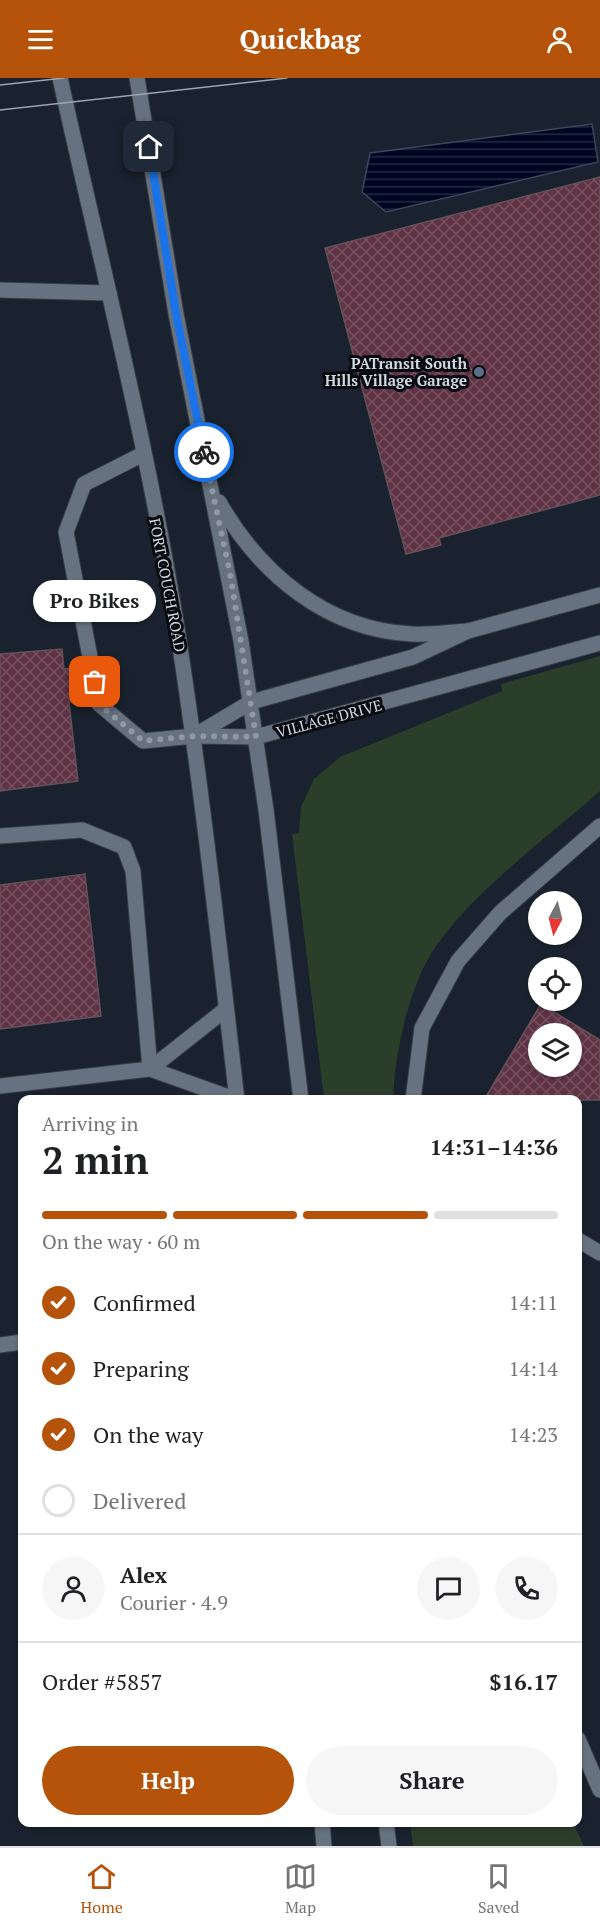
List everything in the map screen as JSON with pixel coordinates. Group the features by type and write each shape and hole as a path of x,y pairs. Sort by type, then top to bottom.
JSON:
{"street":[{"name":"FORT COUCH ROAD","path":"60,78 143,454 194,736 236,1095"},
{"path":"137,78 176,314 230,573 251,702 300,1095"},
{"path":"0,290 108,293"},
{"name":"VILLAGE DRIVE","path":"143,454 84,483 66,532 99,704 143,741 194,736 256,737 600,644"},
{"path":"211,488 234,529 255,555 275,575 322,609 366,627 391,632 414,634 468,631"},
{"path":"194,736 251,702 413,657 468,631 600,596"},
{"path":"414,1095 422,1028 458,961 500,913 600,826"},
{"path":"0,836 82,830 124,847 133,871 150,1069"},
{"path":"150,1069 226,1009"},
{"path":"0,1086 150,1069 223,1095"},
{"path":"582,1242 600,1253"},
{"path":"0,1345 18,1343"},
{"path":"582,1748 600,1790"},
{"path":"322,1827 324,1846"},
{"path":"387,1827 389,1846"}],"green space":[{"path":"600,656 600,791 492,884 453,924 436,946 426,962 411,999 400,1040 393,1095 324,1095 292,834 299,833 301,807 314,779 340,757 502,691 501,684"},
{"path":"411,1827 575,1827 584,1846 413,1846"}],"water":[{"path":"592,124 598,162 386,212 362,192 370,153"}],"building":[{"name":"PATransit South Hills Village Garage","path":"600,177 600,495 439,538 441,545 406,554 325,248"},
{"path":"62,649 64,669 70,668 73,702 69,702 78,781 0,791 0,654"},
{"path":"85,874 101,1016 0,1029 0,885"},
{"path":"537,1011 552,1011 572,1023 530,1023"},
{"path":"528,1026 528,1077 582,1077 582,1029 600,1040 600,1100 582,1100 582,1095 487,1095"}],"tram line":[{"path":"0,85 64,78"},
{"path":"0,110 287,78"}],"way so far":[{"path":"95,682 99,704 143,741 194,736 256,737 230,573 204,452"}],"place":[{"name":"PATransit South Hills Village Garage","path":"479,372"},
{"name":"Pro Bikes","path":"95,682"}],"route":[{"path":"149,147 176,314 204,452"}]}
